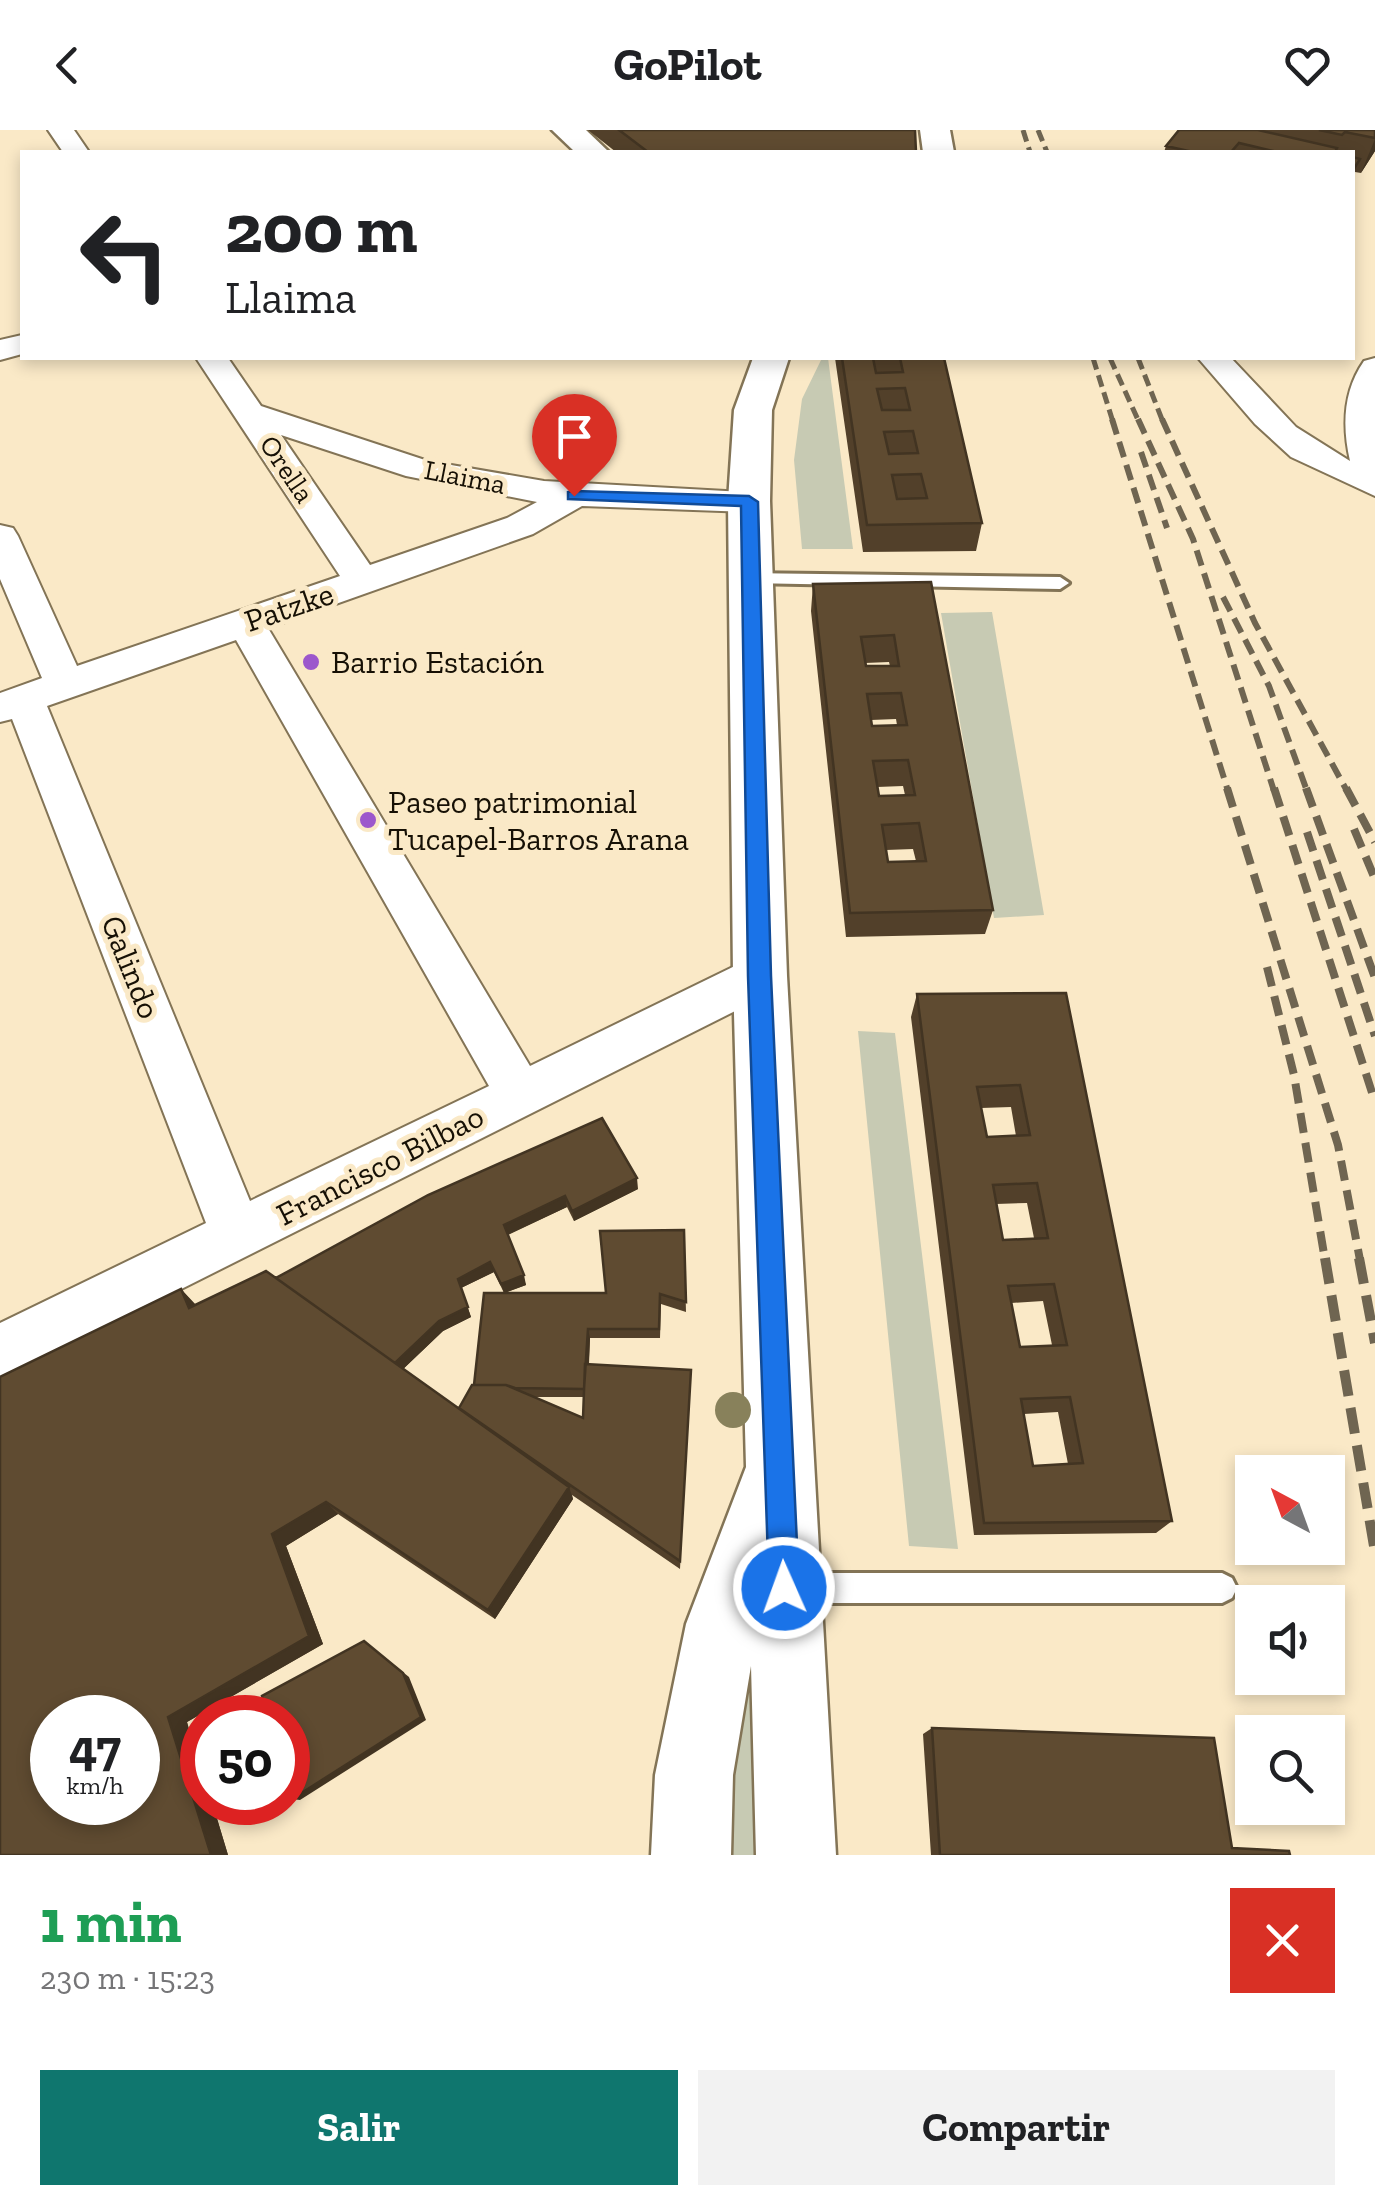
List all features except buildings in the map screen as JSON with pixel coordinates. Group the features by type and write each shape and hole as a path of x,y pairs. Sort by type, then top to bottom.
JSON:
{"main road":[{"path":"567,130 591,150"},
{"path":"770,360 752,408 749,502 760,976 796,1855"},
{"path":"692,1855 694,1776 722,1624 780,1464"}],"street":[{"name":"Orella","path":"213,360 362,581"},
{"path":"1216,360 1292,443 1326,467 1374,481 1360,412 1375,368"},
{"name":"Llaima","path":"250,414 390,461 474,482 574,496 749,502"},
{"name":"Patzke","path":"29,697 520,526 574,496"},
{"name":"Galindo","path":"0,536 29,697 238,1236"},
{"path":"245,622 520,1094"},
{"name":"Francisco Bilbao","path":"0,1352 760,976"}],"lane":[{"path":"751,579 1060,583"},
{"path":"784,1588 1222,1588"}],"green space":[{"path":"821,360 828,360 853,549 802,549 794,460 802,399"},
{"path":"992,612 1044,915 994,918 941,613"},
{"path":"858,1031 895,1033 958,1549 909,1546"},
{"path":"761,1584 777,1855 718,1855"}],"railway":[{"path":"1023,130 1029,150"},
{"path":"1038,130 1046,150"},
{"path":"1094,360 1113,422"},
{"path":"1111,360 1139,422"},
{"path":"1139,360 1163,422"},
{"path":"1112,419 1228,791"},
{"path":"1138,419 1193,539 1274,791"},
{"path":"1162,419 1255,623 1347,791"},
{"path":"1141,452 1167,528"},
{"path":"1223,597 1269,686 1307,791"},
{"path":"1227,788 1338,1145 1360,1260"},
{"path":"1274,788 1375,1102"},
{"path":"1306,788 1375,978"},
{"path":"1346,788 1375,842"},
{"path":"1354,829 1375,879"},
{"path":"1307,832 1375,1036"},
{"path":"1267,967 1294,1075 1325,1260"},
{"path":"1325,1258 1375,1552"},
{"path":"1359,1258 1375,1343"}],"place":[{"name":"Barrio Estación","path":"311,662"},
{"name":"Paseo patrimonial Tucapel-Barros Arana","path":"368,820"}],"route":[{"path":"574,496 749,502 760,976 784,1588"}]}
